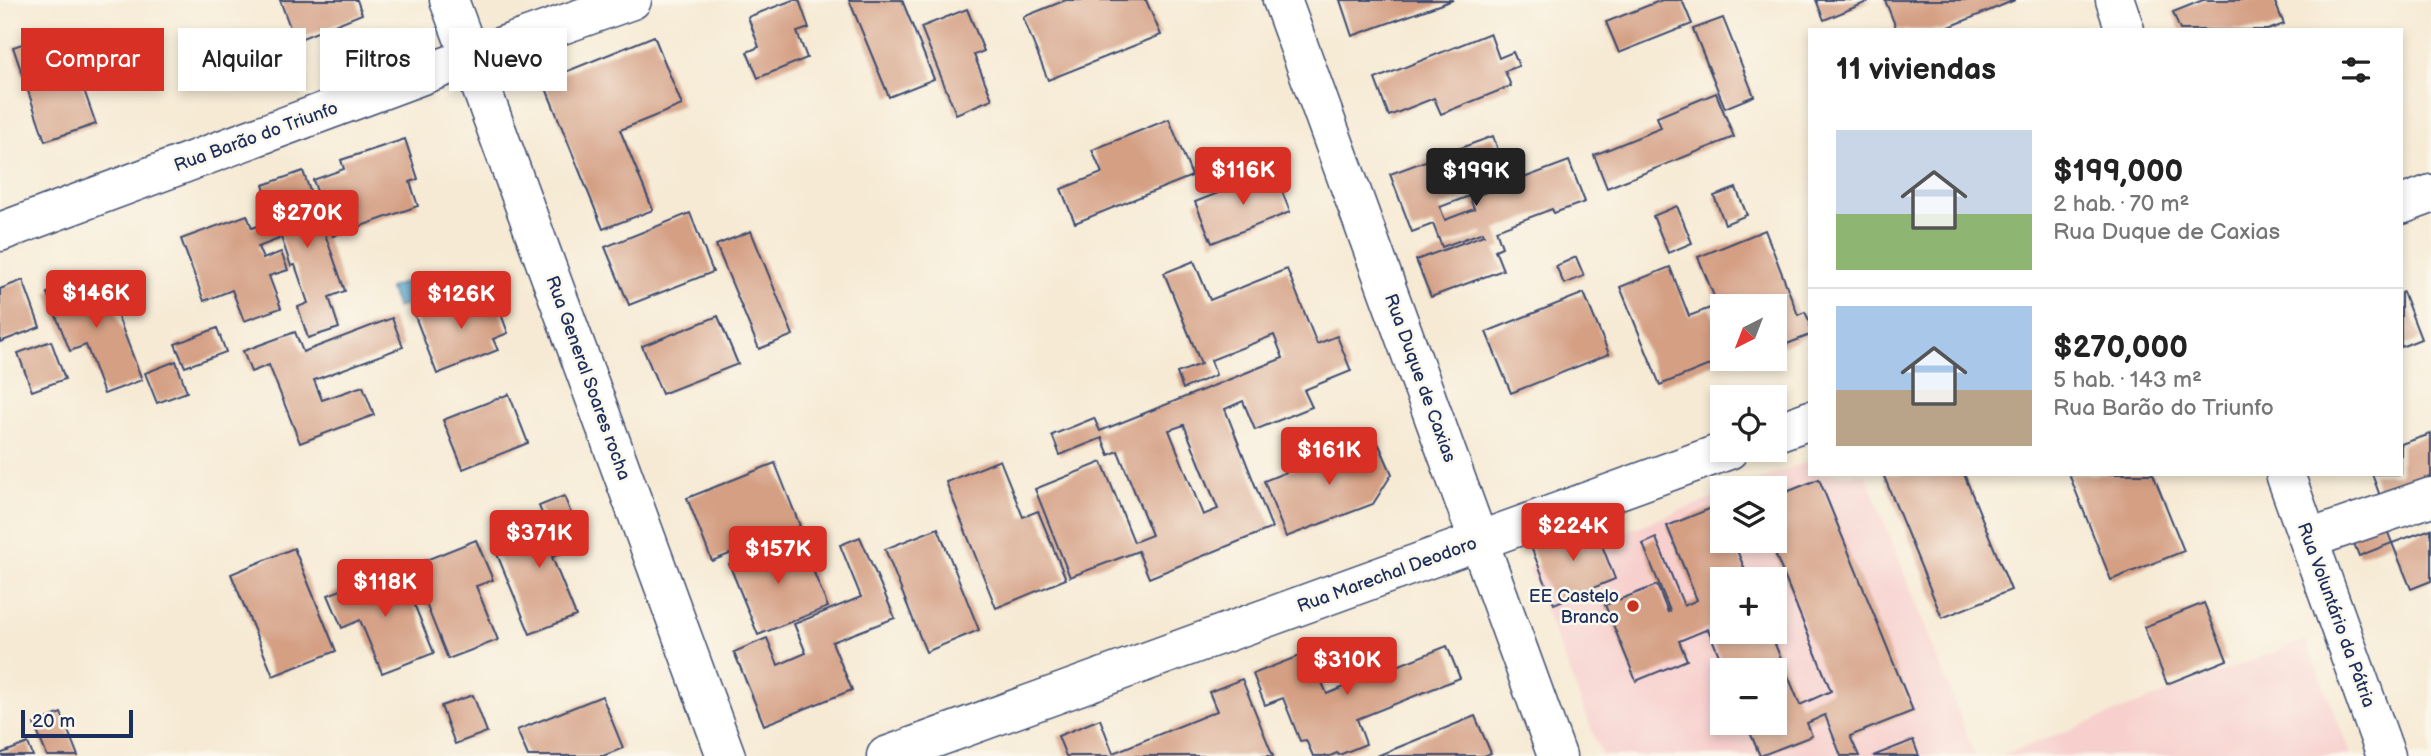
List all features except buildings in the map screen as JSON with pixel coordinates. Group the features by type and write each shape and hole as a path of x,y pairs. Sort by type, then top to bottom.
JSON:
{"street":[{"name":"Rua General Soares rocha","path":"449,0 460,28"},
{"name":"Rua Barão do Triunfo","path":"553,28 632,0"},
{"name":"Rua Duque de Caxias","path":"1282,0 1557,756"},
{"path":"2115,0 2124,28"},
{"name":"Rua Barão do Triunfo","path":"0,232 449,65"},
{"name":"Rua General Soares rocha","path":"483,91 726,756"},
{"path":"2403,204 2431,194"},
{"path":"1787,428 1808,421"},
{"name":"Rua Marechal Deodoro","path":"886,756 1710,457"},
{"name":"Rua Voluntário da Pátria","path":"2286,476 2386,756"},
{"path":"2309,539 2431,497"}],"shaded area":[{"name":"EE Castelo Branco","path":"1808,461 1808,476 1867,476 1975,756 1602,756 1529,568 1710,500 1710,553 1787,553 1787,476 1770,476"},
{"path":"2306,640 2351,756 2001,756"}],"water":[{"path":"431,273 438,293 397,308 389,288"}],"place":[{"name":"EE Castelo Branco","path":"1633,606"}]}
